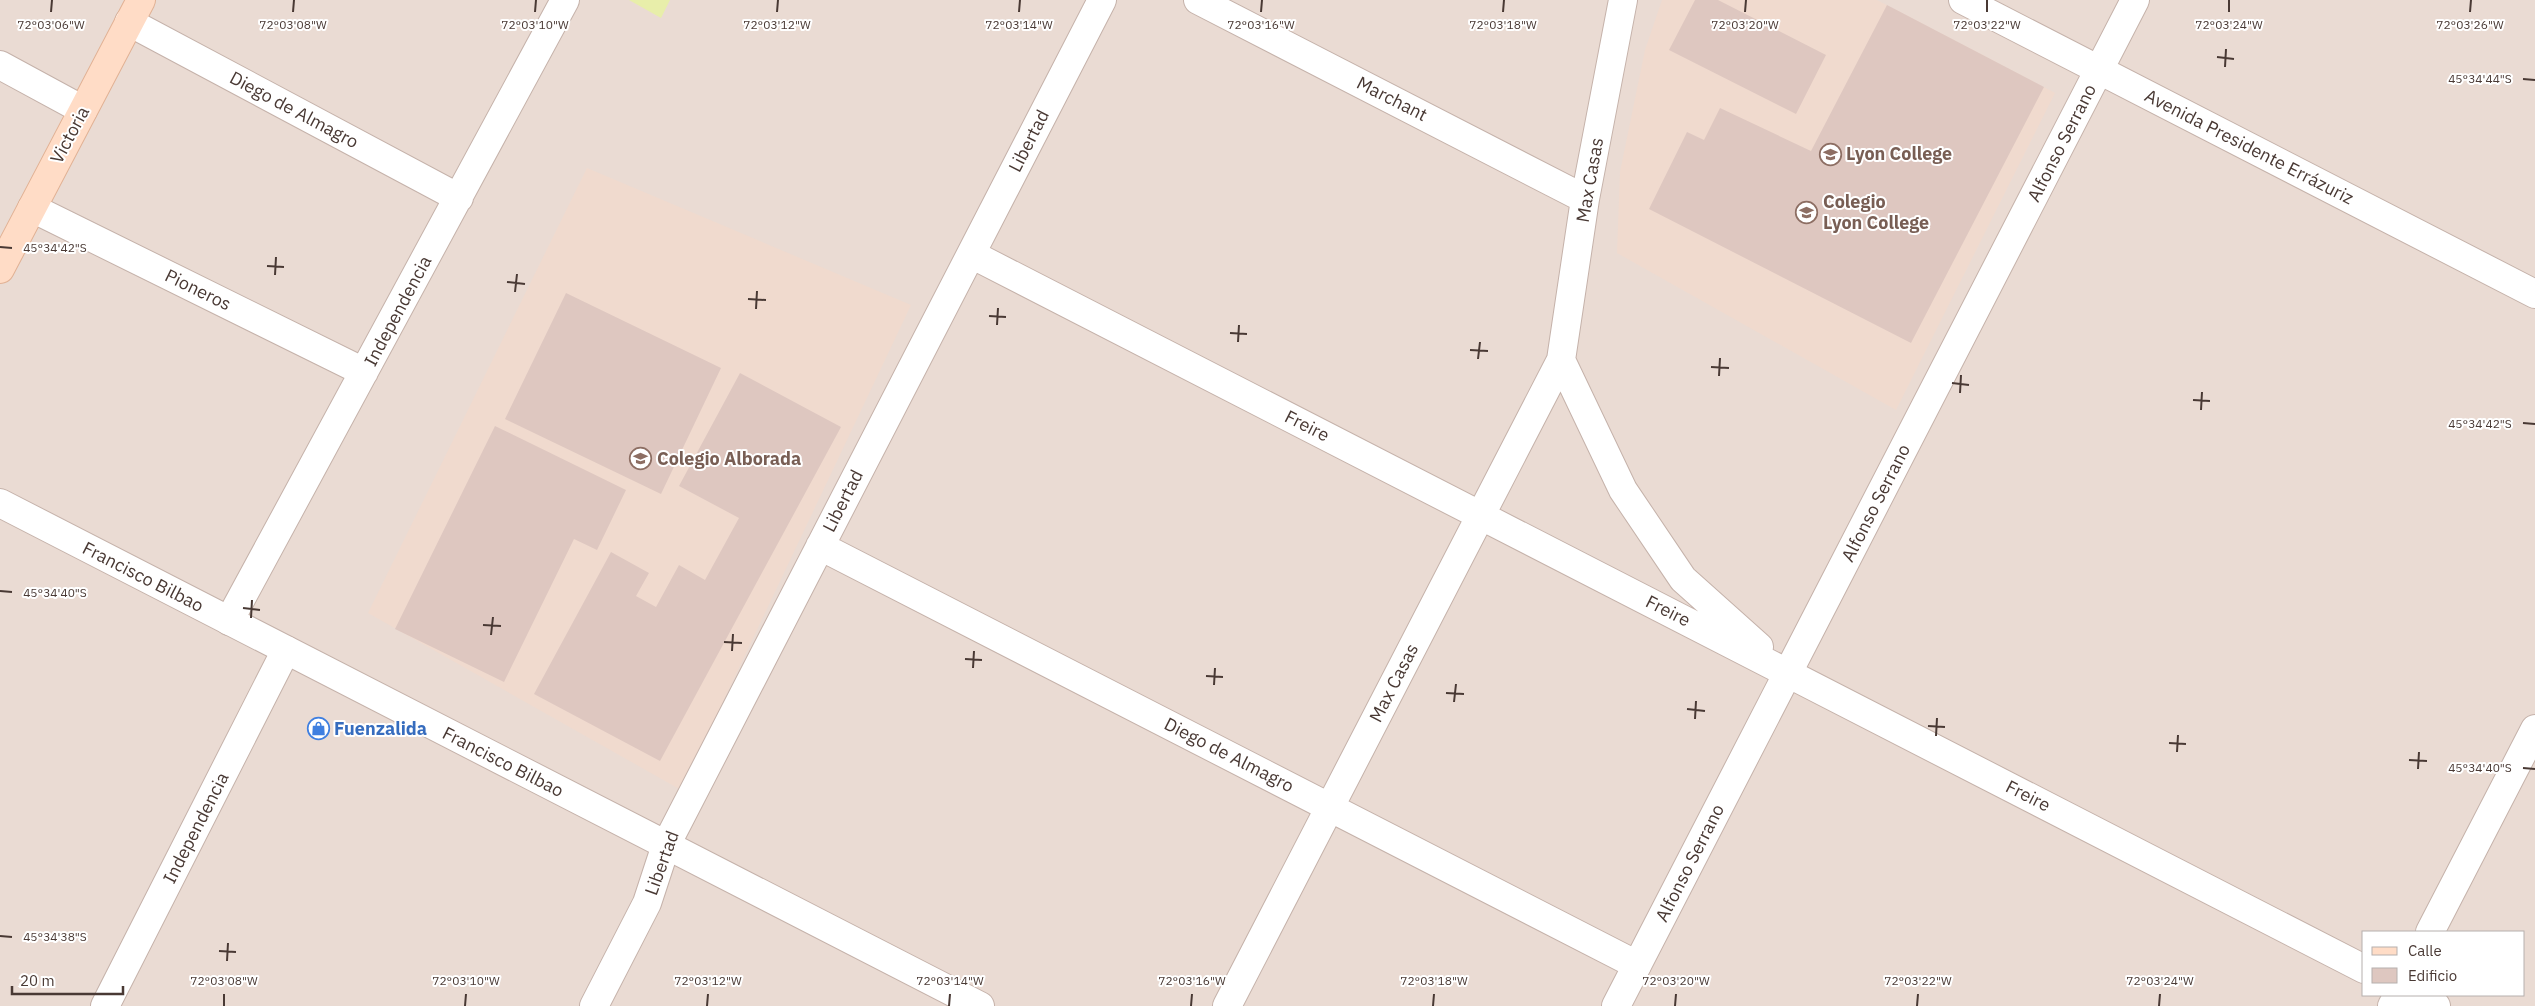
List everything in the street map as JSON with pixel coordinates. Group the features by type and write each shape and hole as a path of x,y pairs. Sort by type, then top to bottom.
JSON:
{"main road":[{"name":"Victoria","path":"0,269 135,11"}],"street":[{"name":"Independencia","path":"230,621 565,0"},
{"name":"Libertad","path":"594,1006 647,903 666,845 1102,0"},
{"name":"Marchant","path":"1198,0 1586,199"},
{"name":"Max Casas","path":"1227,1006 1561,360 1586,199 1623,0"},
{"name":"Avenida Presidente Errázuriz","path":"1963,0 2535,294"},
{"name":"Alfonso Serrano","path":"1616,1006 2136,0"},
{"name":"Diego de Almagro","path":"135,11 458,198"},
{"path":"0,65 83,110"},
{"name":"Pioneros","path":"32,208 364,372"},
{"name":"Freire","path":"971,254 2362,968"},
{"path":"1561,360 1623,490 1683,579 1788,673"},
{"name":"Francisco Bilbao","path":"0,503 980,1006"},
{"name":"Diego de Almagro","path":"820,546 1637,965"},
{"name":"Independencia","path":"105,1006 286,650"},
{"path":"2431,931 2535,729"},
{"path":"2416,996 2436,1006"}],"shaded area":[{"path":"0,0 2535,0 2535,1006 0,1006"},
{"name":"Colegio Lyon College","path":"1662,0 1877,0 2055,93 1896,410 1617,253 1620,172 1645,50"},
{"name":"Colegio Alborada","path":"587,168 911,305 681,790 368,613"}],"green space":[{"path":"629,0 670,0 661,18"}],"building":[{"path":"1695,0 1718,0 1826,55 1796,114 1669,50"},
{"path":"1887,5 2044,87 1911,343 1649,209 1687,132 1704,140 1720,108 1811,151"},
{"path":"566,293 721,368 661,494 505,419"},
{"path":"740,373 841,427 660,761 534,694 611,552 649,573 636,596 656,607 679,565 705,580 739,518 679,486"},
{"path":"495,426 626,490 597,550 574,539 504,682 395,629"}],"place":[{"name":"Lyon College","path":"1830,154"},
{"name":"Colegio Lyon College","path":"1807,212"},
{"name":"Colegio Alborada","path":"641,459"},
{"name":"Fuenzalida","path":"318,729"}]}
